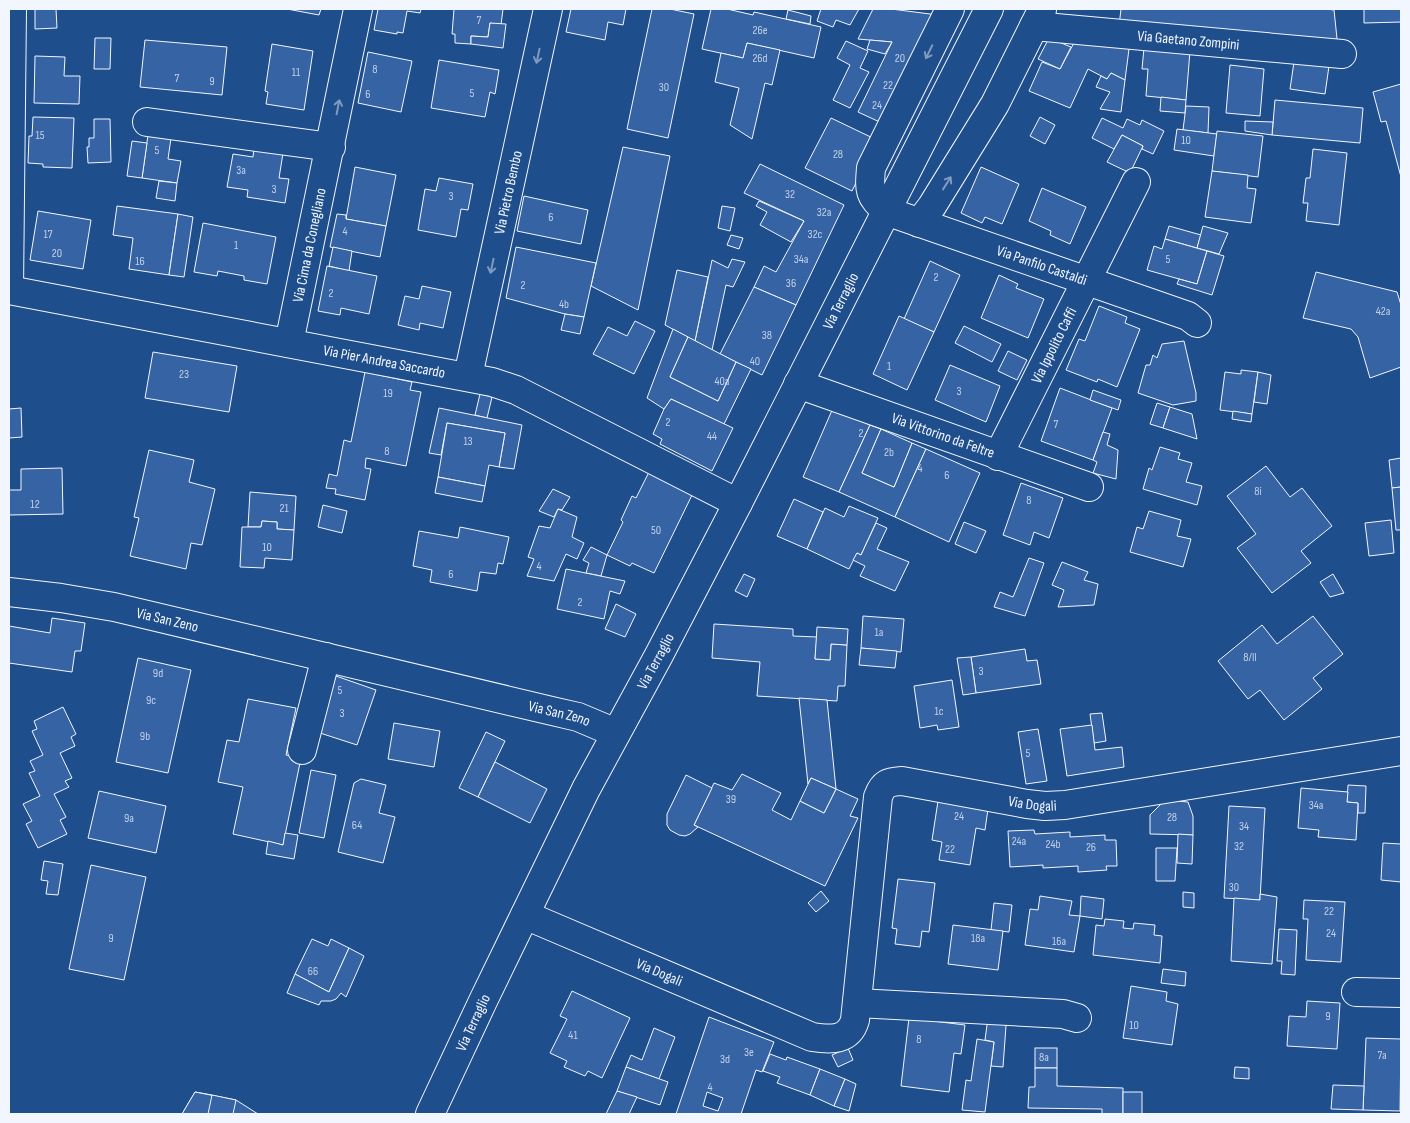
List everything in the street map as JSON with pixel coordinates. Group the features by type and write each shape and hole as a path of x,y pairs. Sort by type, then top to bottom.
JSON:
{"street":[{"path":"9,290 12,9"},
{"name":"Via Cima da Conegliano","path":"289,343 358,9"},
{"name":"Via Pietro Bembo","path":"468,376 548,9"},
{"path":"886,211 874,200 870,185 871,168 950,9"},
{"name":"Via Terraglio","path":"430,1114 586,789 659,655 990,9"},
{"path":"919,223 932,206 995,104 1038,17"},
{"name":"Via Gaetano Zompini","path":"1038,17 1342,54"},
{"path":"147,122 330,146"},
{"name":"Via Ippolito Caffi","path":"998,456 1136,182"},
{"name":"Via Panfilo Castaldi","path":"886,211 1188,316 1197,323"},
{"name":"Via Pier Andrea Saccardo","path":"9,290 492,382 516,390 738,502"},
{"name":"Via Vittorino da Feltre","path":"798,384 1089,487"},
{"name":"Via San Zeno","path":"9,592 114,607 569,715 616,733"},
{"path":"302,750 326,657"},
{"name":"Via Dogali","path":"525,916 812,1037 838,1038 853,1027 878,797 882,787 890,782 902,781 1027,804 1065,805 1401,751"},
{"path":"1356,992 1401,993"},
{"path":"857,1003 1063,1014 1077,1018"}],"building":[{"path":"35,9 56,9 57,28 35,29"},
{"path":"287,9 321,9 319,15"},
{"path":"378,9 421,9 420,13 407,11 403,33 397,32 397,34 374,30"},
{"path":"454,9 503,9 501,25 490,23 488,37 471,36 471,44 455,43 455,34 452,34"},
{"path":"571,9 626,9 623,25 608,22 605,40 566,32"},
{"path":"652,9 670,9 694,14 668,138 627,129"},
{"path":"711,9 727,9 753,15 754,12 821,27 814,58 747,43 743,58 702,49"},
{"path":"821,9 859,9 850,25 836,20 833,27 817,21"},
{"path":"873,9 891,9 938,15 884,124 858,112 892,42 858,39"},
{"path":"1121,9 1334,10 1338,48 1119,26"},
{"path":"1364,9 1401,9 1401,22 1364,23"},
{"path":"788,10 811,16 810,24 786,19"},
{"path":"490,23 506,24 503,48 471,44 471,36 488,37"},
{"path":"1077,37 1097,37 1129,49 1125,80 1111,73 1107,79 1088,69 1070,108 1029,91 1042,62 1060,69"},
{"path":"95,38 111,38 110,69 94,69"},
{"path":"1049,38 1071,47 1060,69 1038,59"},
{"path":"145,40 227,47 222,95 140,87"},
{"path":"870,40 892,42 885,54 867,49"},
{"path":"846,41 868,51 860,68 869,72 850,108 833,100 850,65 837,58"},
{"path":"747,43 780,50 772,85 765,83 752,139 730,125 739,88 715,82 721,53 743,58"},
{"path":"272,44 313,51 304,110 266,104 268,92 265,91"},
{"path":"1144,48 1190,51 1186,100 1146,96 1148,69 1142,69"},
{"path":"368,52 412,61 401,112 358,103"},
{"path":"1295,55 1330,59 1325,94 1290,89"},
{"path":"35,56 65,57 64,76 80,76 79,104 34,103"},
{"path":"439,60 499,70 495,94 490,92 485,117 431,108"},
{"path":"1230,65 1264,69 1260,116 1226,113"},
{"path":"1111,73 1125,80 1121,112 1100,109 1110,92 1096,87 1101,76 1107,79"},
{"path":"1401,84 1401,177 1386,121 1381,122 1373,92"},
{"path":"1161,97 1186,100 1185,113 1160,111"},
{"path":"1275,100 1363,108 1360,143 1272,135"},
{"path":"1186,106 1209,107 1208,133 1183,130"},
{"path":"33,117 74,118 72,168 43,167 43,164 28,163 29,136 32,136"},
{"path":"1040,117 1055,125 1045,144 1030,136"},
{"path":"831,118 877,140 852,191 805,168"},
{"path":"1102,118 1123,128 1127,119 1140,125 1142,120 1164,131 1153,154 1142,149 1143,146 1122,135 1114,149 1092,138"},
{"path":"94,119 110,119 111,162 88,163 87,147 89,147 89,138 94,138"},
{"path":"1245,121 1273,122 1272,135 1245,131"},
{"path":"1177,129 1217,134 1214,156 1174,150"},
{"path":"1217,131 1263,136 1258,177 1212,171"},
{"path":"148,135 171,138 168,159 181,161 177,183 142,178"},
{"path":"1122,135 1143,146 1130,173 1107,162"},
{"path":"132,141 147,143 142,178 127,176"},
{"path":"623,147 670,156 638,310 591,286"},
{"path":"254,148 283,153 279,178 289,179 285,203 247,197 248,190 227,187 233,154 253,157"},
{"path":"1313,149 1347,153 1339,225 1306,221 1308,203 1303,203 1306,178 1310,178"},
{"path":"760,164 844,205 796,305 754,287 764,266 776,272 804,221 744,193"},
{"path":"355,167 396,175 386,226 346,219"},
{"path":"981,167 1019,184 1002,224 985,217 982,223 961,213"},
{"path":"1212,171 1248,175 1247,188 1256,189 1251,223 1205,217"},
{"path":"439,178 473,184 468,210 461,209 456,237 418,230 425,189 436,191"},
{"path":"159,181 177,183 175,201 156,198"},
{"path":"1042,188 1086,207 1070,244 1050,235 1051,231 1029,221"},
{"path":"524,196 588,210 581,244 517,231"},
{"path":"759,201 804,221 791,242 760,225 767,212 756,206"},
{"path":"117,206 178,214 169,275 129,269 133,238 113,235"},
{"path":"722,206 735,208 730,231 718,228"},
{"path":"38,211 91,220 83,269 30,260"},
{"path":"178,214 193,217 184,277 169,275"},
{"path":"337,214 346,215 346,219 386,226 380,257 330,247"},
{"path":"203,223 276,237 267,284 244,280 244,276 218,271 217,276 194,272"},
{"path":"1169,226 1201,235 1197,248 1165,239"},
{"path":"1203,226 1228,233 1219,254 1197,248"},
{"path":"731,235 743,238 739,249 727,245"},
{"path":"1165,239 1207,251 1197,284 1147,270 1154,246 1162,249"},
{"path":"333,247 352,251 349,271 329,266"},
{"path":"516,247 596,263 584,317 565,314 506,298"},
{"path":"1207,251 1224,256 1212,295 1177,284 1179,279 1197,284"},
{"path":"732,259 745,262 733,287 726,285 712,350 695,341 712,260 728,268"},
{"path":"930,261 960,275 934,332 904,319"},
{"path":"327,266 377,276 369,314 341,308 340,315 318,311"},
{"path":"677,270 708,277 695,341 665,325"},
{"path":"1316,272 1397,292 1401,305 1401,367 1370,378 1358,337 1351,329 1303,318"},
{"path":"999,275 1018,284 1016,288 1044,299 1028,338 981,318"},
{"path":"422,286 451,292 443,328 420,323 419,330 398,325 405,296 419,299"},
{"path":"754,287 796,305 762,375 720,354"},
{"path":"1099,306 1127,317 1125,323 1140,329 1117,387 1098,379 1097,382 1066,370 1079,339 1085,341"},
{"path":"565,314 584,317 580,334 561,330"},
{"path":"899,316 934,332 907,390 873,374"},
{"path":"635,321 655,331 634,374 593,354 608,327 627,336"},
{"path":"964,326 1001,344 992,362 955,343"},
{"path":"673,329 688,337 670,377 718,401 736,362 751,369 724,424 671,399 664,409 647,398"},
{"path":"688,337 736,362 718,401 670,377"},
{"path":"1184,341 1196,393 1196,401 1173,405 1138,393 1146,365 1150,365 1153,355 1157,358 1162,344"},
{"path":"1008,351 1027,360 1017,380 998,371"},
{"path":"153,352 237,366 229,412 145,398"},
{"path":"950,365 1000,386 986,422 935,400"},
{"path":"1241,370 1258,372 1252,414 1220,410 1225,372 1241,374"},
{"path":"365,372 412,382 410,390 421,392 406,466 366,458 365,468 371,469 365,500 335,494 336,489 326,488 329,474 337,476 344,440 351,442"},
{"path":"1258,372 1271,375 1267,404 1254,402"},
{"path":"1060,388 1112,408 1093,460 1041,441"},
{"path":"1093,390 1121,400 1118,410 1090,400"},
{"path":"480,394 492,397 487,418 475,415"},
{"path":"671,399 733,428 712,471 660,444 662,439 653,434 664,409"},
{"path":"1157,403 1170,407 1163,428 1150,424"},
{"path":"1170,407 1192,414 1197,439 1163,428"},
{"path":"21,408 22,437 9,438 9,409"},
{"path":"439,408 522,425 514,469 499,467 505,433 447,423 441,455 429,453"},
{"path":"833,408 870,425 839,492 803,477"},
{"path":"1233,411 1252,414 1251,422 1232,419"},
{"path":"447,423 505,433 499,467 489,465 485,486 438,477"},
{"path":"870,425 881,429 862,473 894,487 912,443 926,449 895,517 839,492"},
{"path":"881,429 912,443 894,487 862,473"},
{"path":"1103,432 1110,434 1107,445 1118,450 1116,479 1093,473 1097,462 1093,460"},
{"path":"1160,447 1180,453 1178,459 1192,463 1186,482 1202,486 1197,505 1143,489 1149,468 1152,470"},
{"path":"926,449 980,473 949,542 895,517"},
{"path":"149,450 194,460 189,482 215,489 202,545 191,543 186,569 130,556 139,518 134,517"},
{"path":"1401,458 1401,487 1392,488 1389,460"},
{"path":"1266,466 1290,497 1302,488 1332,526 1301,551 1311,563 1272,593 1237,548 1256,534 1227,496"},
{"path":"62,468 63,514 9,515 9,490 21,490 21,469"},
{"path":"651,468 695,489 654,573 632,563 630,566 607,555 623,522 621,520 632,496 636,498"},
{"path":"438,477 485,486 482,502 435,493"},
{"path":"1021,483 1063,498 1049,538 1034,532 1030,545 1003,535"},
{"path":"1401,487 1401,530 1396,530 1392,488"},
{"path":"553,489 570,497 562,510 558,509 554,517 539,511"},
{"path":"250,492 296,496 294,530 277,529 277,522 262,521 261,527 248,527"},
{"path":"794,499 823,512 807,549 777,536"},
{"path":"323,505 347,511 342,533 318,527"},
{"path":"849,506 878,518 861,555 857,553 849,569 807,549 825,508 844,517"},
{"path":"558,509 577,517 572,537 584,543 577,559 566,554 554,581 527,576 534,559 528,557 539,526 550,528"},
{"path":"1149,511 1181,520 1177,536 1191,539 1183,567 1130,552 1137,527 1143,529"},
{"path":"1391,520 1394,553 1369,556 1365,523"},
{"path":"262,521 277,522 277,529 294,530 292,560 265,558 264,568 240,567 242,527 261,527"},
{"path":"964,522 986,531 976,553 955,544"},
{"path":"876,523 887,528 877,549 909,562 895,591 860,576 865,566 853,560 857,553 861,555"},
{"path":"460,527 509,537 503,564 498,563 496,574 480,572 477,591 430,582 432,570 413,566 419,531 458,538"},
{"path":"591,547 607,555 601,576 586,573 589,563 583,560"},
{"path":"1029,558 1044,563 1025,616 994,607 1000,592 1013,597"},
{"path":"1062,562 1088,572 1084,580 1098,584 1094,605 1058,607 1064,590 1052,585"},
{"path":"566,569 625,581 620,594 610,591 604,619 557,609"},
{"path":"744,574 755,579 747,597 735,591"},
{"path":"1333,574 1344,593 1330,597 1320,582"},
{"path":"616,604 636,614 625,637 605,629"},
{"path":"863,616 904,619 901,652 861,648"},
{"path":"1313,616 1343,654 1313,678 1322,689 1284,720 1260,690 1248,699 1218,661 1262,625 1277,644"},
{"path":"52,618 85,623 81,651 75,651 72,672 9,663 9,626 50,633"},
{"path":"714,624 793,629 793,636 817,637 815,659 830,660 831,644 847,645 845,686 838,686 837,701 757,696 760,662 712,658"},
{"path":"817,627 848,629 847,645 831,644 830,660 815,659"},
{"path":"861,648 897,651 895,668 859,665"},
{"path":"1025,649 1027,661 1037,660 1041,684 976,693 971,657"},
{"path":"971,657 976,693 963,695 957,658"},
{"path":"138,658 191,670 168,773 116,762"},
{"path":"336,676 376,690 357,745 317,732"},
{"path":"952,680 959,727 938,730 937,725 920,728 914,686"},
{"path":"799,698 827,700 836,789 811,778 808,784"},
{"path":"248,699 296,708 286,755 301,758 283,845 233,834 243,787 218,782 227,740 239,742"},
{"path":"63,707 76,734 71,737 75,746 60,753 72,778 65,781 69,787 54,794 66,817 60,820 67,834 38,848 26,824 32,821 23,804 40,796 29,773 35,771 30,761 43,755 32,731 37,729 34,721"},
{"path":"1102,713 1106,741 1094,743 1090,714"},
{"path":"394,723 440,731 434,767 388,759"},
{"path":"1092,725 1095,750 1122,747 1124,767 1067,776 1060,729"},
{"path":"1038,729 1047,781 1026,784 1018,732"},
{"path":"486,732 505,741 478,797 459,788"},
{"path":"495,762 547,789 530,823 478,797"},
{"path":"311,770 336,775 324,838 299,833"},
{"path":"742,774 781,793 772,810 791,820 800,801 824,813 836,789 858,799 850,816 858,818 825,886 694,825 714,783 732,790"},
{"path":"686,775 712,788 694,825 698,827 685,836 670,830 667,825 667,814"},
{"path":"811,778 836,789 824,813 800,801"},
{"path":"361,779 386,785 379,813 395,817 383,863 338,852 354,783"},
{"path":"1348,785 1366,786 1365,813 1358,813 1358,803 1347,802"},
{"path":"1301,788 1348,792 1347,802 1358,803 1356,840 1318,837 1319,830 1298,828"},
{"path":"99,791 166,806 156,853 88,838"},
{"path":"1165,800 1188,802 1193,816 1193,835 1150,834 1150,815"},
{"path":"938,801 988,809 985,830 976,828 970,865 939,860 942,842 932,840"},
{"path":"1229,806 1265,808 1260,900 1224,898"},
{"path":"1034,830 1035,834 1070,832 1070,837 1105,835 1105,840 1116,840 1117,866 1106,866 1107,870 1078,872 1078,866 1043,868 1043,865 1010,867 1008,831"},
{"path":"285,833 298,835 294,859 266,854 268,841 283,845"},
{"path":"1178,834 1193,835 1192,864 1177,863"},
{"path":"1383,843 1401,844 1401,882 1381,880"},
{"path":"1156,848 1177,848 1175,881 1156,881"},
{"path":"44,861 63,864 58,895 46,894 48,881 41,880"},
{"path":"91,865 146,877 124,980 69,969"},
{"path":"898,879 935,883 929,932 922,931 920,947 895,944 897,929 892,928"},
{"path":"821,891 829,901 816,912 808,903"},
{"path":"1183,892 1194,893 1194,908 1183,907"},
{"path":"1260,894 1277,897 1272,964 1231,961 1234,898 1260,900"},
{"path":"1040,896 1072,901 1069,915 1080,916 1074,952 1025,945 1030,909 1038,910"},
{"path":"1081,896 1104,899 1102,919 1080,916"},
{"path":"1304,900 1345,902 1341,962 1306,960 1308,919 1303,919"},
{"path":"994,903 1012,905 1009,932 991,930"},
{"path":"1105,919 1124,921 1123,928 1133,929 1134,923 1155,925 1154,935 1162,936 1160,963 1093,955 1096,925 1104,926"},
{"path":"953,925 1003,931 998,970 948,964"},
{"path":"1279,929 1297,930 1295,975 1281,974 1282,961 1277,961"},
{"path":"312,939 328,946 331,939 349,948 329,992 295,974"},
{"path":"349,948 364,956 346,997 341,993 336,999 321,1001 319,1005 287,993 295,974 329,992"},
{"path":"1163,969 1186,972 1185,986 1161,983"},
{"path":"1131,986 1167,992 1166,1001 1178,1004 1172,1045 1123,1038"},
{"path":"572,991 630,1018 602,1078 588,1071 585,1076 564,1067 567,1061 550,1053 567,1019 560,1016"},
{"path":"1307,1001 1340,1003 1337,1049 1287,1046 1289,1016 1306,1017"},
{"path":"989,1010 1007,1012 1003,1067 991,1066 994,1042 985,1040"},
{"path":"709,1017 774,1042 762,1072 756,1070 741,1114 676,1114","holes":["707,1092 723,1098 718,1111 703,1106"]},
{"path":"909,1018 965,1025 961,1054 954,1053 949,1092 901,1086"},
{"path":"654,1028 675,1037 659,1079 626,1067 631,1055 642,1060"},
{"path":"1366,1038 1401,1039 1400,1111 1363,1110"},
{"path":"977,1039 994,1042 985,1112 962,1110 966,1080 971,1081"},
{"path":"848,1048 853,1060 838,1067 832,1055"},
{"path":"1035,1048 1057,1048 1057,1068 1035,1068"},
{"path":"770,1054 786,1060 787,1057 820,1069 810,1095 777,1083 780,1077 763,1071"},
{"path":"626,1067 668,1082 660,1105 617,1091"},
{"path":"1235,1067 1249,1068 1249,1079 1234,1078"},
{"path":"1035,1068 1057,1068 1057,1086 1123,1088 1123,1114 1102,1114 1102,1109 1028,1108 1029,1087 1035,1087"},
{"path":"820,1069 845,1079 834,1106 810,1095"},
{"path":"845,1079 856,1084 849,1111 834,1106"},
{"path":"1333,1085 1364,1086 1363,1110 1331,1109"},
{"path":"617,1091 637,1097 629,1114 606,1114"},
{"path":"195,1092 212,1095 207,1114 182,1114"},
{"path":"195,1092 236,1100 258,1114 182,1114"},
{"path":"1123,1092 1142,1092 1142,1114 1123,1114"},
{"path":"212,1095 236,1100 233,1114 208,1114"}]}
